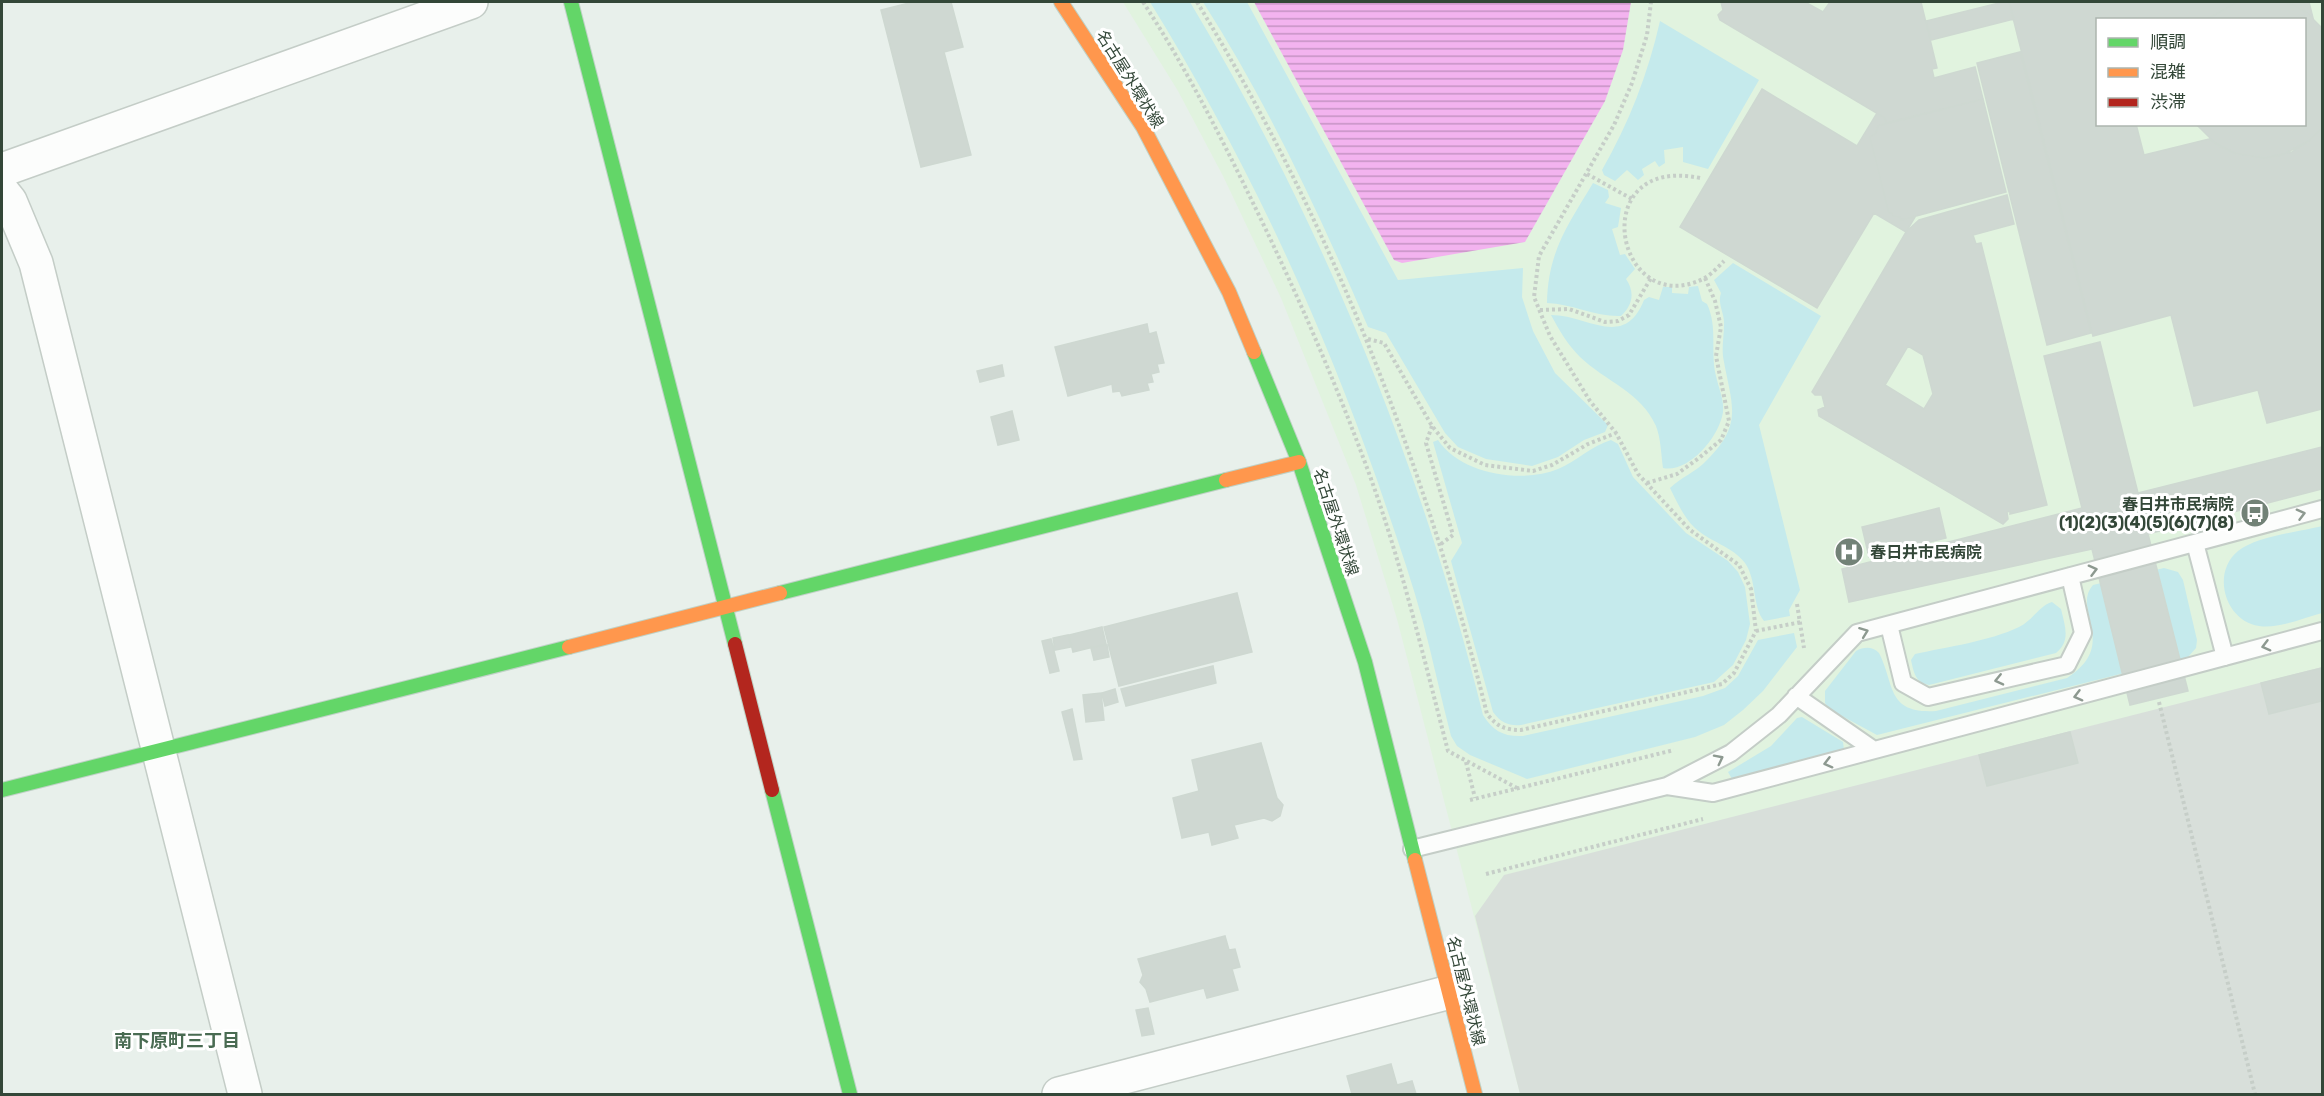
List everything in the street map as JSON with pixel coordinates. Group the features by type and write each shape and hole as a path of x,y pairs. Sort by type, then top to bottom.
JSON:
{"street":[{"path":"2,170 471,2"},
{"path":"572,2 850,1095"},
{"name":"名古屋外環状線","path":"1061,2 1143,128 1229,292 1299,462 1365,662 1475,1095"},
{"path":"2,191 10,201 36,263 245,1095"},
{"path":"2,790 726,609 1299,462"},
{"path":"1059,1095 1450,992"}],"lane":[{"path":"1412,849 1667,786 1731,753 1779,715 1857,633 2322,509"},
{"path":"2195,543 2225,657"},
{"path":"1889,624 1903,683 1928,697 2067,665 2083,633 2070,576"},
{"path":"1667,786 1713,793 2322,631"},
{"path":"1796,696 1874,750"}],"path":[{"path":"1143,2 1212,123 1294,288 1370,477 1412,614 1448,751 1517,788"},
{"path":"1197,2 1286,160 1368,339 1441,544 1460,605 1487,714 1497,726 1508,730 1521,730 1722,684 1734,673 1756,631 1750,589 1739,565 1690,530 1638,474 1616,433 1590,401 1550,336 1534,297 1539,256 1614,125 1632,83 1647,35 1651,2"},
{"path":"1587,174 1632,199"},
{"path":"1700,178 1681,174 1662,176 1645,185 1632,199 1625,216 1623,233 1627,251 1637,266 1651,278 1669,284 1687,285 1705,278 1724,261"},
{"path":"1539,310 1569,309 1605,322 1618,321 1629,315 1651,278"},
{"path":"1647,483 1677,474 1700,458 1722,440 1729,421 1716,356 1721,327 1715,301 1705,278"},
{"path":"1368,339 1384,344 1432,426 1450,448 1485,465 1533,471 1552,465 1588,444 1616,433"},
{"path":"1432,426 1426,443 1453,535 1441,544"},
{"path":"1797,604 1806,646 1799,656"},
{"path":"1756,631 1801,622"},
{"path":"2159,702 2255,1095"},
{"path":"1466,761 1473,799 1680,749"}],"shaded area":[{"name":"春日井市民病院","path":"1123,2 2322,2 2322,1094 1520,1094 1397,619 1356,485 1281,298 1223,176 1178,91"},
{"path":"1150,2 1190,2 1238,86 1325,259 1363,347 1430,528 1483,715 1487,721 1500,732 1523,736 1703,696 1725,688 1738,676 1758,640 1794,633 1797,647 1763,691 1743,710 1724,725 1695,737 1527,779 1470,755 1457,746 1451,736 1407,568 1377,480 1330,356 1247,175"},
{"path":"1203,2 1247,2 1398,280 1523,268 1522,297 1533,331 1555,373 1608,425 1605,432 1584,440 1558,457 1532,466 1486,459 1458,447 1445,433 1386,333 1368,327 1292,161 1249,80"},
{"path":"1254,2 1631,2 1623,50 1605,101 1525,242 1402,263 1394,260"},
{"path":"1660,21 1759,80 1708,169 1683,162 1683,147 1664,150 1665,163 1659,167 1655,161 1642,169 1644,175 1638,180 1627,170 1615,181 1604,175 1602,170 1637,98"},
{"path":"1593,183 1608,190 1609,197 1605,203 1621,208 1618,227 1612,229 1620,255 1625,254 1635,269 1626,279 1632,294 1628,307 1621,316 1603,315 1547,303 1548,285 1555,253"},
{"path":"1733,263 1821,316 1759,425 1800,590 1789,610 1790,616 1764,621 1760,615 1749,570 1745,563 1734,552 1707,537 1691,524 1670,488 1707,460 1726,436 1730,425 1732,403 1723,357 1724,321 1720,301 1721,293 1714,280"},
{"path":"1698,286 1702,301 1707,304 1712,321 1714,367 1723,402 1723,412 1714,435 1700,453 1682,465 1663,468 1658,431 1649,414 1632,396 1580,357 1564,337 1551,315 1616,327 1636,315 1644,300 1649,297 1659,300 1663,287 1672,287 1672,293 1688,294 1689,287"},
{"path":"1438,440 1448,452 1476,468 1493,473 1527,476 1565,466 1611,440 1618,444 1633,477 1686,533 1728,561 1738,572 1745,587 1750,624 1746,640 1733,665 1714,682 1521,725 1509,724 1499,719 1493,712 1451,561 1462,543 1433,442"},
{"path":"2322,526 2322,613 2283,625 2267,627 2247,622 2238,615 2230,606 2224,583 2225,571 2230,560 2238,551 2267,538"},
{"path":"2164,568 2178,572 2183,580 2197,640 2196,648 2188,657 1877,735 1829,709 1825,703 1825,691 1856,651 1865,648 1874,649 1879,653 1891,686 1900,702 1908,708 1920,711 1936,711 2067,678 2082,665 2090,653 2093,640 2087,605 2088,595 2093,585"},
{"path":"2052,602 2061,609 2066,633 2064,643 2056,653 1929,685 1921,682 1916,676 1911,660 1915,654 2008,632 2024,624"},
{"path":"2322,667 2322,1094 1520,1094 1475,916 1504,875"},
{"path":"1802,717 1843,742 1844,750 1732,779 1728,772 1771,746 1797,718"}],"building":[{"path":"913,2 951,2 963,47 944,52 971,155 921,167 881,10"},
{"path":"1721,2 1805,2 1823,12 1830,2 1921,2 1937,68 1932,69 1934,78 1975,67 1983,99 1886,123 1885,118 1720,20 1718,15 1723,10"},
{"path":"2009,2 2014,19 1931,40 1926,21"},
{"path":"2009,2 2237,2 2209,18 2096,18 2096,126 2137,126 2144,155 2209,139 2234,153 2264,158 2292,152 2309,141 2322,128 2322,409 2267,423 2258,390 2194,406 2171,315 2093,336"},
{"path":"2237,2 2287,2 2305,11 2322,28 2322,128 2309,141 2282,155 2264,158 2234,153 2217,145 2198,126 2306,126 2306,18 2209,18"},
{"path":"2284,2 2309,2 2313,18 2296,6"},
{"path":"2020,52 2091,333 2047,345 1977,63"},
{"path":"1762,89 1857,146 1877,113 1885,118 1886,123 1878,126 1876,133 1870,137 1889,213 1900,217 1901,220 1915,217 1906,232 1874,213 1817,308 1680,227"},
{"path":"1983,99 2006,192 1901,220 1900,217 1889,213 1870,137 1876,133 1878,126"},
{"path":"2007,195 2014,224 1973,235 1976,244 1981,243 2047,505 2010,514 2010,511 2007,512 2008,519 2003,524 1819,416 1818,410 1825,407 1822,395 1815,395 1812,392 1906,232 1919,220","holes":["1908,346 1923,355 1933,394 1924,409 1885,385"]},
{"path":"1147,324 1149,334 1156,332 1164,363 1157,364 1159,372 1151,374 1153,382 1147,383 1149,390 1122,396 1120,391 1113,392 1112,384 1068,396 1055,347"},
{"path":"2100,342 2138,493 2322,447 2322,489 2148,534 2188,691 2130,705 2092,549 1849,602 1842,569 2082,508 2044,356"},
{"path":"1002,365 1004,376 980,382 977,371"},
{"path":"1012,411 1019,440 998,445 991,417"},
{"path":"1939,508 1946,538 1869,557 1862,527"},
{"path":"1237,593 1252,652 1119,686 1104,627"},
{"path":"1102,627 1106,644 1073,652 1069,635"},
{"path":"1068,635 1071,647 1055,650 1053,638"},
{"path":"1051,639 1059,671 1050,673 1042,641"},
{"path":"1107,645 1109,657 1094,660 1091,648"},
{"path":"1213,666 1216,683 1126,706 1121,689"},
{"path":"2322,668 2322,701 2269,714 2261,683"},
{"path":"1115,689 1118,702 1105,706 1102,693"},
{"path":"1101,693 1104,720 1086,722 1083,695"},
{"path":"1072,709 1082,759 1074,760 1062,712"},
{"path":"2070,732 2078,763 1987,786 1979,755"},
{"path":"1261,743 1277,798 1283,805 1280,816 1272,821 1264,818 1234,825 1238,838 1212,845 1209,832 1182,838 1173,798 1199,791 1192,760"},
{"path":"1225,936 1229,950 1235,949 1240,967 1232,969 1238,990 1207,998 1204,988 1150,1002 1146,989 1140,982 1143,975 1138,959"},
{"path":"1148,1008 1154,1034 1142,1036 1136,1010"},
{"path":"1391,1064 1397,1085 1412,1081 1416,1094 1352,1094 1347,1076"}],"traffic: fast":[{"path":"571,2 735,644"},
{"path":"1254,352 1299,462 1365,662 1415,860"},
{"path":"780,593 1226,480"},
{"path":"2,790 569,647"},
{"path":"772,790 850,1094"}],"traffic: slow":[{"path":"1061,2 1143,127 1229,292 1254,352"},
{"path":"1226,480 1299,462"},
{"path":"569,647 780,593"},
{"path":"1415,860 1475,1094"}],"traffic: jam":[{"path":"735,644 772,790"}],"place":[{"name":"春日井市民病院 (1)(2)(3)(4)(5)(6)(7)(8)","path":"2255,513"},
{"name":"春日井市民病院","path":"1849,552"}],"district":[{"name":"南下原町三丁目","path":"177,1041"}]}
